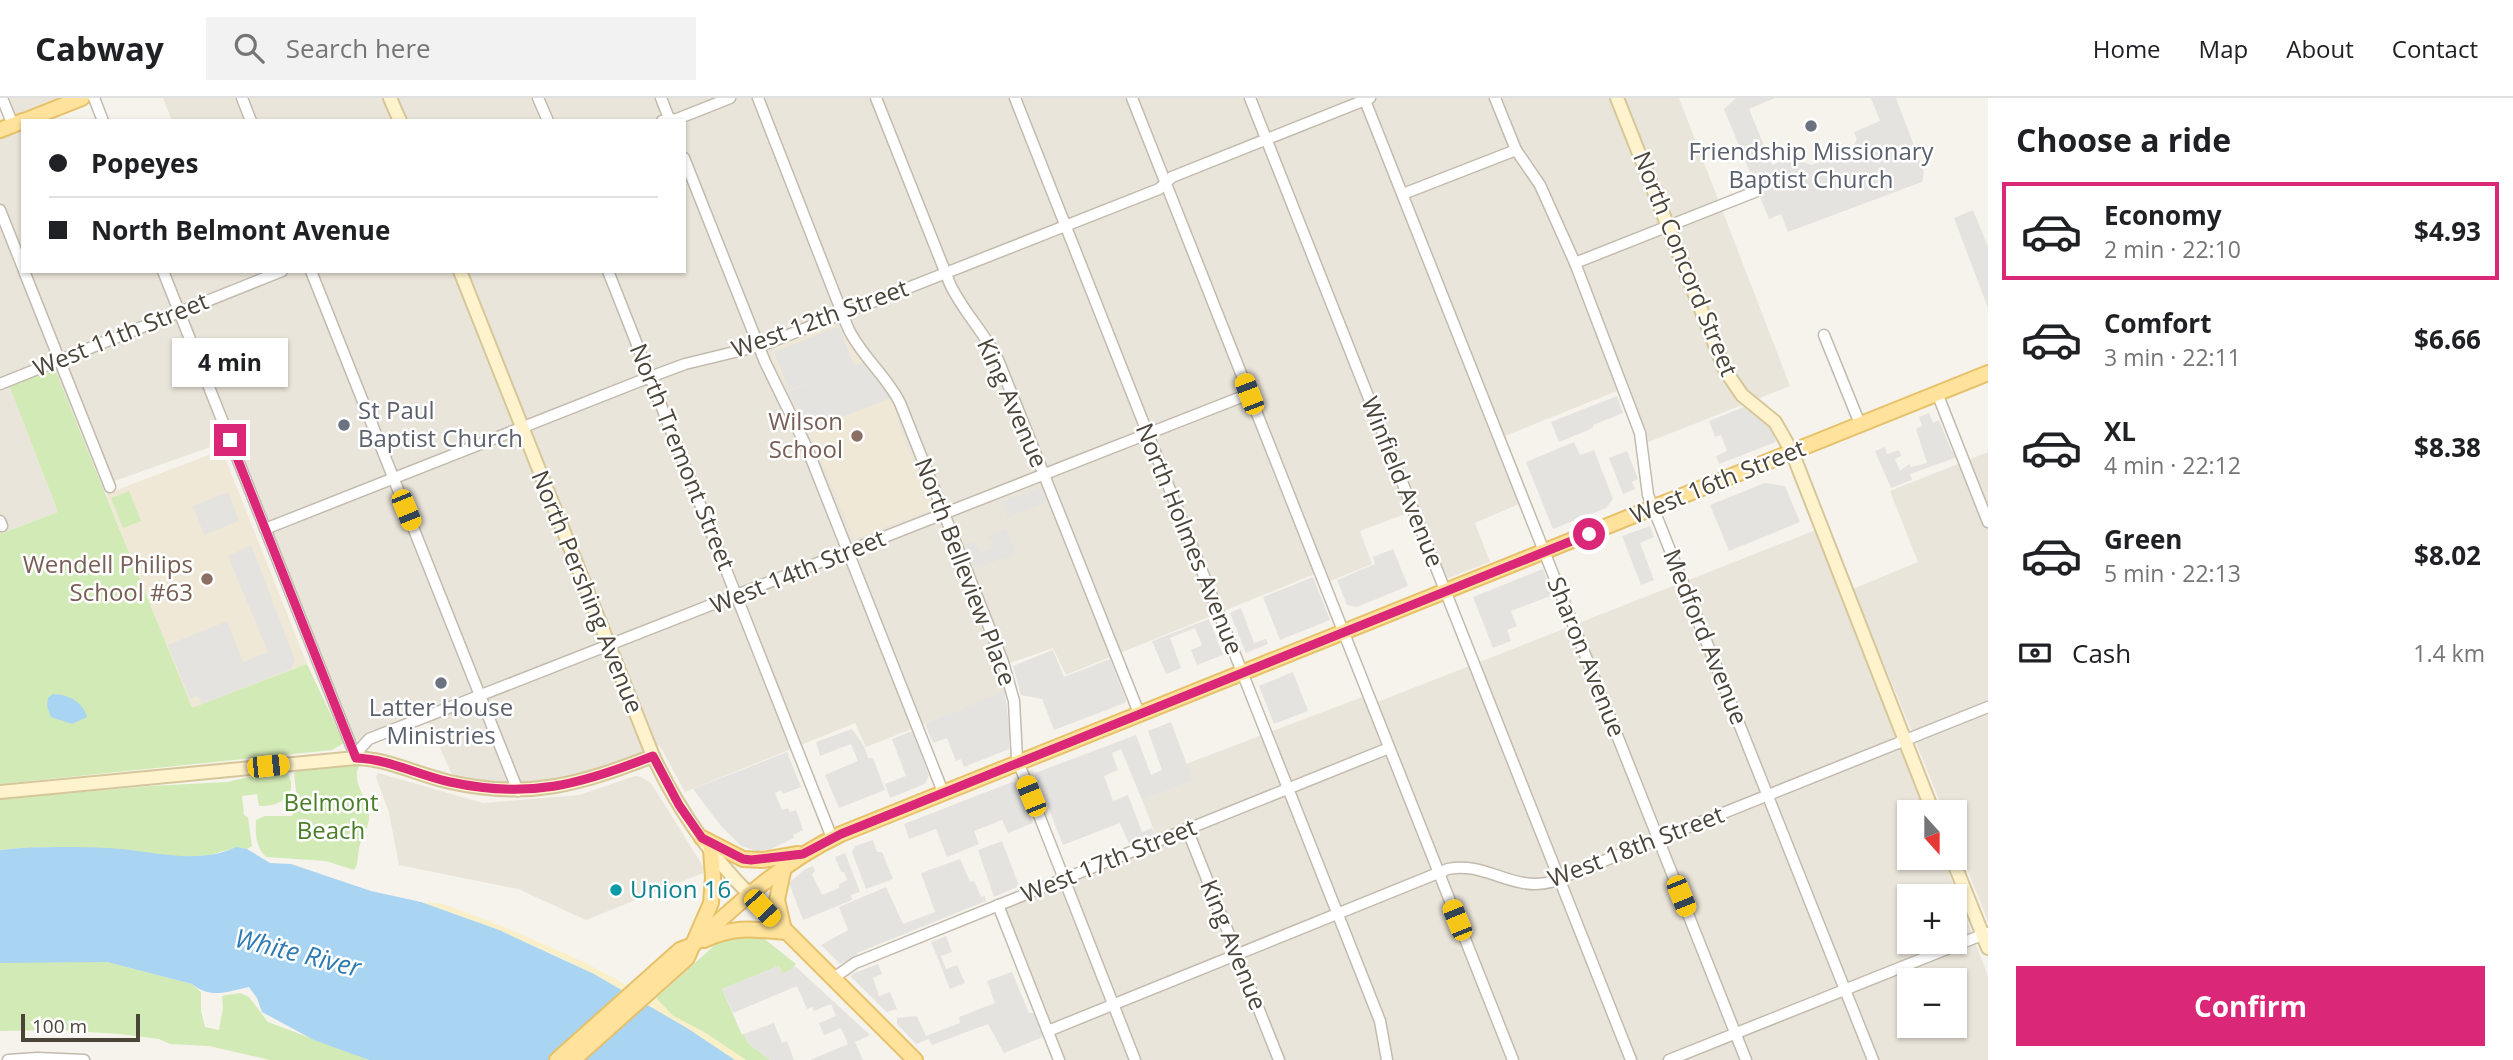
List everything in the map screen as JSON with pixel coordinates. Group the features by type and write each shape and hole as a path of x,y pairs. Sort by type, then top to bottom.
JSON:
{"main road":[{"path":"28,119 82,98"},
{"path":"390,98 399,119"},
{"name":"North Concord Street","path":"1617,98 1729,377 1748,400 1775,422 1792,452 1928,800"},
{"name":"North Pershing Avenue","path":"461,273 653,756 679,805 706,844 749,894"},
{"name":"West 16th Street","path":"557,1060 672,966 687,958 693,945 749,894 803,854 832,838 1988,373"},
{"path":"0,792 356,758 386,762 463,785 518,790 577,783 653,756"},
{"path":"706,844 743,859 762,860 803,854"},
{"path":"693,945 711,902 713,878 706,844"},
{"path":"784,867 778,900 784,932"},
{"path":"1957,870 1985,934 1988,948"},
{"path":"749,894 784,932 915,1060"},
{"path":"693,945 721,932 738,928 784,932"},
{"name":"West 16th Street","path":"573,1060 672,966"}],"street":[{"path":"2,98 15,124"},
{"path":"94,98 102,119"},
{"path":"242,98 250,119"},
{"path":"538,98 547,119"},
{"path":"661,98 667,119"},
{"path":"670,119 730,98"},
{"name":"North Belleview Place","path":"758,98 855,342 897,396 1008,676 1014,701 1018,763 1135,1060"},
{"name":"King Avenue","path":"876,98 945,273 960,304 985,337 999,362 1139,713"},
{"name":"North Holmes Avenue","path":"1015,98 1380,1021 1387,1060"},
{"path":"1132,98 1513,1060"},
{"name":"Winfield Avenue","path":"1250,98 1631,1060"},
{"name":"Medford Avenue","path":"1495,98 1516,150 1540,186 1576,264 1637,423 1647,491 1873,1060"},
{"name":"West 12th Street","path":"265,529 650,377 685,364 759,346 842,314 1159,189 1172,177 1366,99"},
{"name":"Sharon Avenue","path":"1366,99 1746,1060"},
{"path":"1403,194 1516,150"},
{"path":"686,163 759,346 802,434 943,792"},
{"path":"1576,264 1758,191"},
{"path":"0,211 21,264"},
{"path":"25,273 110,487"},
{"path":"164,273 356,758"},
{"name":"West 11th Street","path":"0,384 277,273"},
{"path":"312,273 518,790"},
{"name":"North Tremont Street","path":"609,273 832,838"},
{"path":"1824,335 1860,425"},
{"path":"1937,393 1988,522"},
{"name":"West 14th Street","path":"356,758 369,739 1249,394"},
{"name":"West 18th Street","path":"1048,1031 1451,868 1469,867 1488,871 1514,883 1529,885 1559,879 1988,707"},
{"name":"West 17th Street","path":"832,979 855,963 1389,748"},
{"name":"King Avenue","path":"1187,829 1279,1060"},
{"path":"998,905 1059,1060"},
{"path":"1669,1060 1985,934"},
{"path":"8,1060 84,1060"}],"shaded area":[{"path":"8,98 69,98 16,119"},
{"path":"163,98 1679,98 1790,386 1646,443 1627,387 1495,440 1519,504 1475,523 1490,562 1446,579 1416,510 1360,531 1372,564 1328,582 1322,571 1066,675 1053,648 1002,666 1008,691 866,747 855,723 685,792 660,746 598,770 546,784 487,781 452,775 428,721 355,741 236,438 103,485 54,367 9,385 58,512 0,534 0,135 21,127 21,273 686,273 686,119 171,119"},
{"path":"1736,98 1775,98 1749,109 1772,165 1798,155 1800,161 1812,165 1850,150 1857,140 1854,132 1880,121 1871,98 1896,98 1924,172 1922,182 1788,232 1781,214 1769,219 1724,109"},
{"path":"1973,210 1988,247 1988,308 1954,218"},
{"name":"Wilson School","path":"835,324 843,328 853,348 891,396 899,412 897,421 934,505 933,509 854,539 803,417 771,356 774,348"},
{"path":"839,326 854,365 862,362 891,398 809,430 789,391 812,382 789,390 774,352"},
{"path":"1617,396 1623,413 1559,442 1551,422"},
{"path":"1744,407 1771,428 1776,442 1719,464 1716,456 1727,451 1721,435 1715,437 1709,421"},
{"path":"1929,413 1933,423 1939,420 1952,452 1955,451 1957,457 1910,474 1912,480 1891,488 1875,451 1885,447 1887,454 1899,450 1901,456 1895,459 1900,471 1909,464 1911,467 1927,463 1916,429 1922,426 1919,417"},
{"path":"1574,442 1580,455 1594,450 1613,499 1606,508 1553,529 1526,462"},
{"name":"Wendell Philips School #63","path":"222,450 307,664 192,709 106,494"},
{"path":"1627,451 1638,479 1632,482 1635,489 1623,494 1609,458"},
{"path":"1988,452 1988,700 1912,732 1853,589 1918,562 1890,491"},
{"path":"1765,483 1785,486 1800,522 1729,551 1710,505"},
{"path":"1041,487 1047,502 1008,517 1002,502"},
{"path":"228,492 239,521 204,535 193,506"},
{"path":"1650,526 1654,537 1640,543 1654,580 1641,585 1622,536"},
{"path":"1006,529 1016,553 976,569 966,544 974,541 980,553 994,547 990,537 985,537"},
{"path":"1816,530 1920,800 1897,800 1897,870 1948,870 1953,884 1897,884 1897,954 1967,954 1967,921 1988,976 1988,1060 1520,1060 1375,703"},
{"path":"251,545 295,660 291,669 202,704 198,696 190,699 168,645 227,621 243,662 268,652 228,556"},
{"path":"1393,549 1408,586 1357,607 1347,605 1337,580 1375,564 1373,557"},
{"path":"1543,569 1553,595 1511,611 1517,626 1507,630 1511,641 1493,648 1473,597"},
{"path":"1313,577 1330,620 1280,640 1263,597"},
{"path":"1241,608 1254,643 1266,639 1268,644 1246,653 1230,613"},
{"path":"1209,619 1223,655 1197,665 1191,650 1202,645 1195,628 1170,638 1181,668 1166,674 1152,641"},
{"path":"1053,650 1064,677 1110,659 1125,703 1054,730 1042,699 1021,695 1013,666"},
{"path":"1293,672 1308,711 1274,724 1259,686"},
{"path":"1005,691 1009,749 964,767 961,759 956,761 947,738 933,743 925,724"},
{"path":"1365,696 1507,1060 1062,1060 1004,910 1160,846 1142,800 1192,781 1186,764"},
{"path":"1988,714 1988,921 1967,869 1967,800 1939,800 1916,743"},
{"path":"1171,722 1193,781 1142,800 1121,749 1112,753 1118,770 1104,776 1113,801 1128,795 1142,832 1152,828 1155,834 1129,844 1120,823 1063,845 1035,773 1136,735 1151,775 1162,770 1148,731"},
{"path":"852,729 864,746 868,758 873,758 885,790 839,808 825,775 858,761 851,744 820,756 816,742"},
{"path":"912,731 929,776 925,784 890,798 885,784 906,776 892,739"},
{"path":"787,752 801,787 783,794 781,790 775,793 782,810 796,810 803,830 793,835 794,838 771,849 757,851 741,846 720,825 693,789"},
{"path":"378,773 483,803 579,795 635,776 641,777 651,783 703,866 703,873 586,920 518,889 399,865 389,813 376,777"},
{"path":"1012,782 1018,784 1033,823 1008,833 1002,820 974,831 979,844 947,857 936,829 909,839 904,824"},
{"path":"873,840 877,852 882,852 893,879 866,889 852,852 855,846"},
{"path":"1002,841 1019,886 994,897 978,850"},
{"path":"845,853 860,892 851,895 852,900 803,920 789,883 805,869 813,866 815,871 812,874 822,895 839,888 839,884 847,880 835,857"},
{"path":"960,859 970,882 974,881 981,897 985,896 986,901 857,953 858,956 840,964 821,945 848,930 839,907 886,887 903,924 935,912 921,873"},
{"path":"946,936 952,952 941,956 946,969 957,965 965,983 950,989 931,942"},
{"path":"878,964 882,974 873,978 879,996 890,992 897,1009 887,1012 851,977 852,974"},
{"path":"779,966 783,974 795,966 870,1035 855,1042 863,1060 810,1060 848,1044 841,1028 824,1035 819,1023 836,1016 831,1004 814,1011 812,1007 807,1009 797,986 733,1013 722,989"},
{"path":"1012,972 1029,1013 1034,1013 1043,1037 1004,1053 988,1024 932,1045 929,1039 916,1044 897,1024 897,1018 917,1016 926,1036 960,1023 959,1017 995,1003 987,981"},
{"path":"774,1023 782,1043 787,1041 794,1060 770,1060 748,1043 744,1034"}],"green space":[{"path":"54,367 192,708 307,664 344,743 332,750 0,784 0,534 58,512 9,385"},
{"path":"129,491 141,521 123,528 111,498"},
{"name":"Belmont Beach","path":"360,765 357,770 358,782 369,817 354,870 326,861 266,857 257,840 256,820 265,816 292,816 297,801 294,773 297,770"},
{"path":"287,772 291,787 286,798 281,801 259,806 257,794 242,796 252,846 247,849 195,857 49,847 0,850 0,799 227,782"},
{"path":"736,935 762,937 796,964 782,974 779,966 722,989 742,1035 770,1060 746,1060 704,1032 673,1016 656,998 715,945"},
{"path":"107,962 192,984 201,992 201,1011 205,1027 219,1030 222,996 240,993 249,997 268,1022 369,1060 270,1060 209,1046 170,1044 159,1039 120,1034 55,1030 0,1031 0,963"}],"sand":[{"path":"421,902 443,904 502,926 584,962 628,986 623,991 524,942"},
{"path":"656,998 673,1016 704,1032 746,1060 735,1060 647,1005"}],"water":[{"path":"53,694 74,700 82,707 87,717 72,724 51,717 47,706 48,698"},
{"name":"White River","path":"40,847 108,848 189,856 221,853 236,847 247,849 270,863 291,864 371,891 421,902 499,930 594,974 687,1028 735,1060 369,1060 314,1040 262,1012 249,987 226,992 205,992 192,984 107,962 0,963 0,850"}],"place":[{"name":"Friendship Missionary Baptist Church","path":"1811,126"},
{"name":"St Paul Baptist Church","path":"344,425"},
{"name":"Wilson School","path":"857,436"},
{"name":"Wendell Philips School #63","path":"207,579"},
{"name":"Latter House Ministries","path":"441,683"},
{"name":"Union 16","path":"616,890"}],"route":[{"path":"230,440 356,758 386,762 463,785 523,791 577,783 653,756 679,805 702,838 743,859 751,860 803,854 841,834 1589,534"}]}
